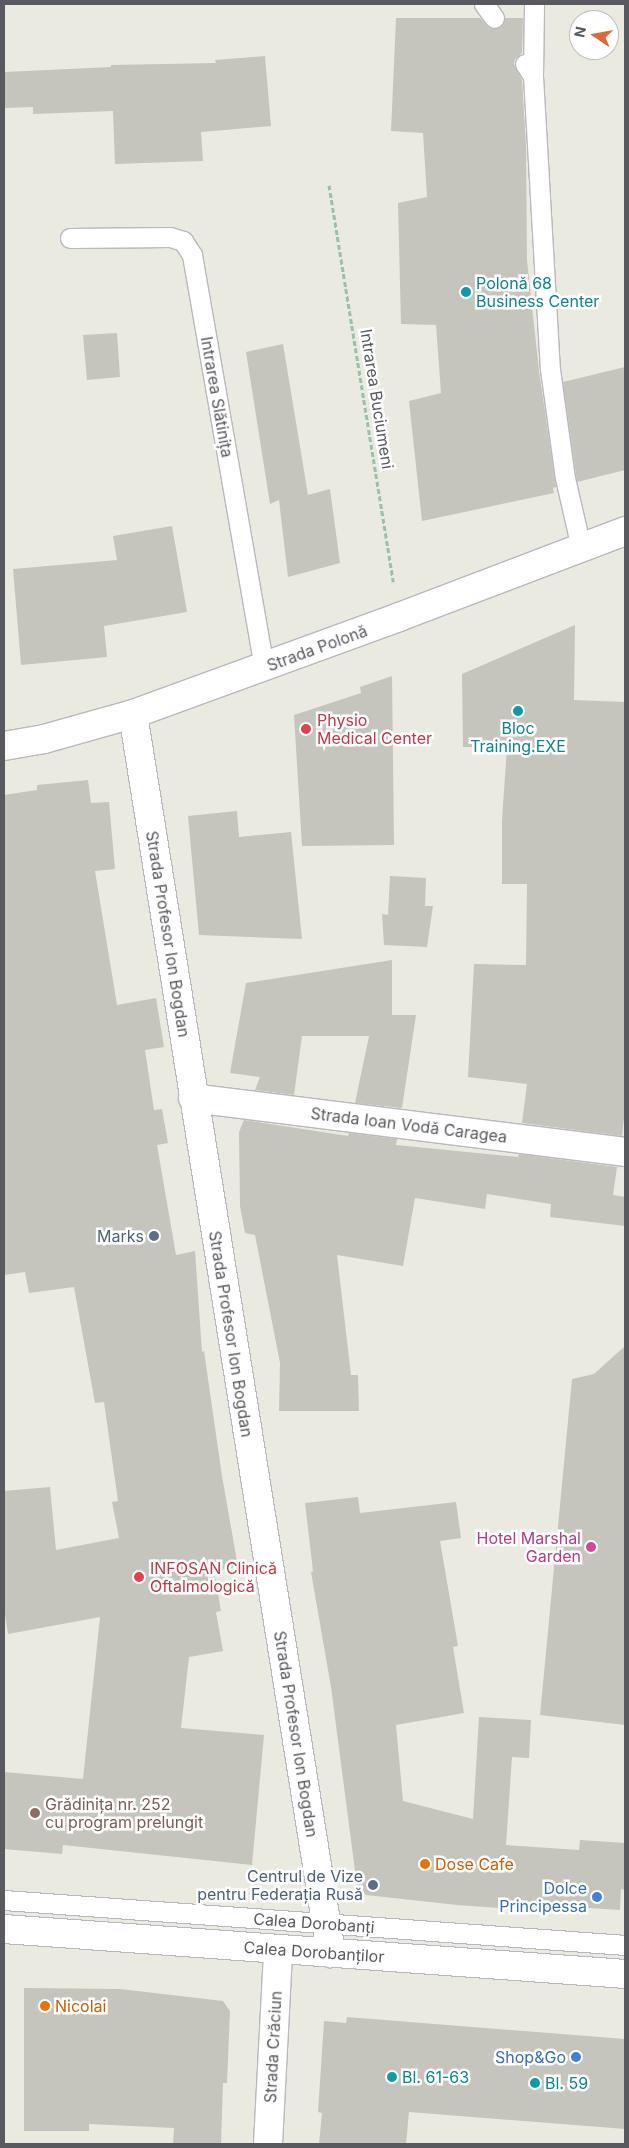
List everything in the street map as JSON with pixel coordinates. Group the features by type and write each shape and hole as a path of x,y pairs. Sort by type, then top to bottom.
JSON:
{"street":[{"name":"Strada Polonă","path":"4,746 44,739 133,714 399,618 625,531"},
{"name":"Strada Profesor Ion Bogdan","path":"133,714 193,1098 332,1954"},
{"name":"Strada Ioan Vodă Caragea","path":"193,1098 625,1152"},
{"name":"Calea Dorobanților","path":"4,1929 625,1974"},
{"name":"Strada Crăciun","path":"268,2144 278,1950"}],"lane":[{"path":"534,4 529,70 550,369 565,478 581,548"},
{"name":"Intrarea Slătinița","path":"70,238 170,236 183,241 192,255 264,668"},
{"name":"Calea Dorobanți","path":"4,1900 327,1925 625,1945"}],"path":[{"name":"Intrarea Buciumeni","path":"329,185 399,618"}],"building":[{"name":"Polonă 68 Business Center","path":"396,18 480,18 489,28 495,29 501,27 505,18 523,18 522,53 515,59 514,64 522,80 526,146 527,260 539,371 556,487 553,488 554,493 422,521 409,401 441,393 436,325 401,324 398,203 427,197 423,133 391,131"},
{"path":"265,56 271,126 201,132 203,161 115,164 113,111 33,114 33,107 4,108 4,72 111,67 111,65 216,63 215,60"},
{"path":"117,333 120,377 87,380 83,335"},
{"path":"283,344 308,495 330,489 340,563 288,577 279,500 270,504 246,352"},
{"path":"625,367 625,470 577,482 563,382"},
{"path":"172,526 187,612 104,626 107,657 21,665 13,569 117,560 113,536"},
{"path":"575,625 574,700 625,702 625,1109 622,1136 522,1123 527,1084 468,1077 474,964 526,965 527,884 502,884 502,820 507,747 463,747 462,674"},
{"path":"392,676 394,845 302,846 294,715 361,693 360,687"},
{"path":"88,780 91,803 109,802 115,869 95,871 117,1005 156,998 164,1047 145,1050 154,1110 162,1109 168,1143 157,1145 176,1255 195,1251 202,1352 204,1351 222,1476 238,1567 214,1571 221,1611 216,1612 223,1651 189,1657 181,1728 264,1735 252,1865 63,1845 62,1854 4,1849 4,1772 83,1779 100,1617 8,1634 4,1608 4,1491 50,1487 56,1550 119,1538 112,1502 118,1501 104,1402 95,1403 74,1287 29,1293 25,1272 4,1275 4,795 37,790 37,785"},
{"path":"237,811 239,837 291,832 302,939 199,935 188,816"},
{"path":"390,876 426,878 425,906 433,906 427,947 384,945 382,914 388,915"},
{"path":"392,960 392,1015 416,1015 402,1108 355,1103 369,1036 302,1036 294,1095 255,1090 260,1077 230,1073 246,983"},
{"path":"244,1120 348,1136 349,1133 397,1139 396,1145 518,1157 519,1154 617,1167 613,1195 625,1197 625,1226 550,1217 551,1204 487,1194 485,1209 415,1198 403,1266 337,1255 351,1375 358,1375 359,1411 279,1411 280,1363 255,1235 245,1233 240,1206 239,1132"},
{"name":"Hotel Marshal Garden","path":"625,1346 625,1725 540,1715 572,1379 594,1374"},
{"path":"358,1497 360,1513 456,1502 461,1538 440,1541 458,1646 453,1647 464,1713 396,1725 403,1801 473,1819 479,1717 531,1720 529,1758 512,1757 506,1845 579,1850 580,1840 625,1843 625,1890 621,1889 620,1910 557,1906 557,1912 457,1905 366,1895 357,1886 331,1687 311,1572 313,1571 305,1503"},
{"path":"24,1988 120,1989 223,2001 230,2011 227,2083 223,2083 221,2144 173,2144 174,2128 89,2124 89,2131 24,2131"},
{"path":"347,2017 625,2039 625,2129 409,2112 406,2144 319,2144 322,2113 318,2112 324,2021 346,2023"}],"place":[{"name":"Polonă 68 Business Center","path":"466,292"},
{"name":"Bloc Training.EXE","path":"518,711"},
{"name":"Physio Medical Center","path":"306,729"},
{"name":"Marks","path":"154,1236"},
{"name":"Hotel Marshal Garden","path":"591,1547"},
{"name":"INFOSAN Clinică Oftalmologică","path":"139,1577"},
{"name":"Grădinița nr. 252 cu program prelungit","path":"35,1813"},
{"name":"Dose Cafe","path":"425,1864"},
{"name":"Centrul de Vize pentru Federația Rusă","path":"373,1885"},
{"name":"Dolce Principessa","path":"597,1897"},
{"name":"Nicolai","path":"45,2006"},
{"name":"Shop&Go","path":"576,2057"},
{"name":"Bl. 61-63","path":"392,2077"},
{"name":"Bl. 59","path":"535,2083"}]}
